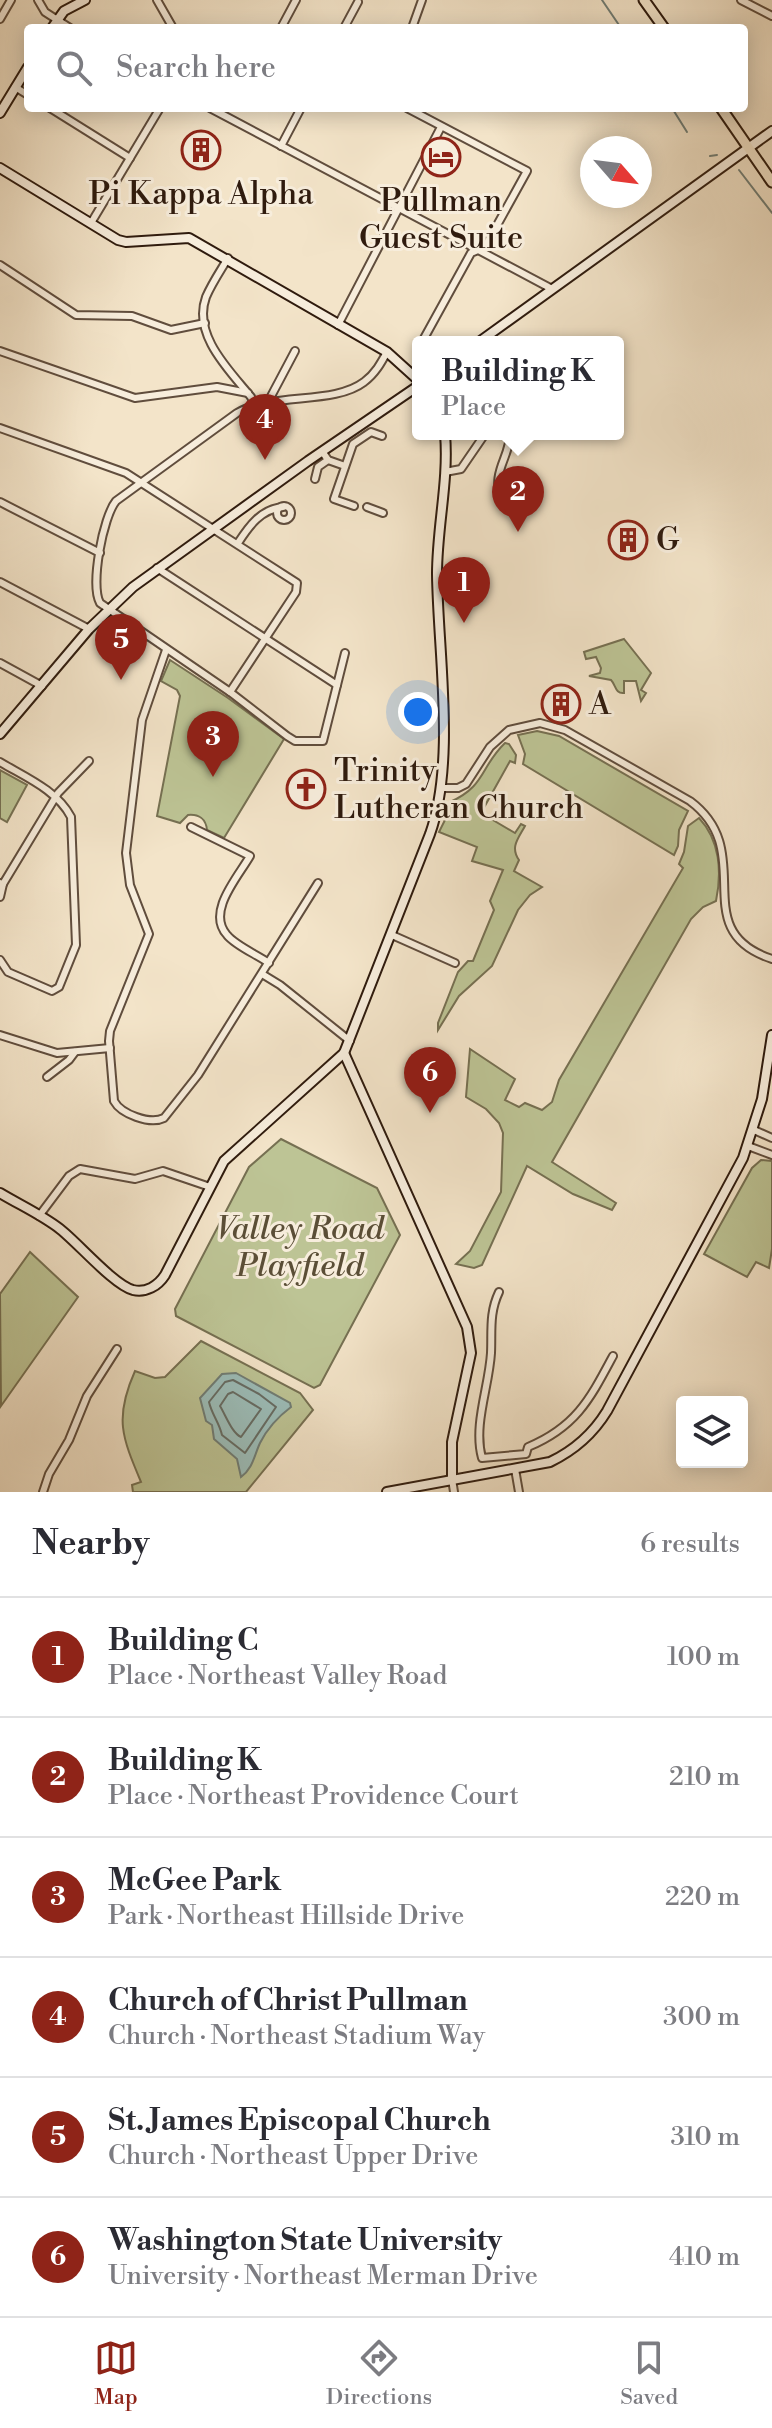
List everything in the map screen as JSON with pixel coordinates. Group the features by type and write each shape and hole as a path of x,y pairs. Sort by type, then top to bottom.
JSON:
{"main road":[{"path":"644,0 661,24"},
{"path":"724,112 772,182"}],"street":[{"path":"0,19 11,0"},
{"path":"38,0 55,24 64,11 85,0"},
{"path":"157,0 171,24"},
{"path":"283,24 296,0"},
{"path":"413,24 422,0"},
{"path":"741,0 772,16"},
{"path":"346,24 358,2"},
{"path":"0,113 24,73"},
{"path":"15,87 24,93"},
{"path":"56,112 130,158"},
{"path":"91,223 158,112"},
{"path":"217,112 552,289"},
{"path":"281,146 299,112"},
{"path":"414,112 527,171 485,247 471,253 425,336"},
{"path":"338,325 441,127"},
{"path":"487,336 772,131"},
{"path":"0,168 118,240 189,238 387,352 412,377"},
{"path":"228,258 205,301 205,323 215,353 254,404"},
{"path":"0,265 76,315 132,316 171,330 205,323"},
{"path":"0,351 135,398 217,387 248,393"},
{"path":"268,402 295,351"},
{"path":"345,653 323,741 295,741 230,692 107,610 96,594 100,553 106,517 111,508 237,413 254,404 322,395 360,385 376,370 387,352"},
{"path":"0,734 107,610 157,568 412,387"},
{"path":"0,428 126,473 292,579 298,586 230,692"},
{"path":"354,506 334,499 353,443 373,431 382,436"},
{"path":"0,1193 60,1229 118,1281 137,1290 148,1289 161,1280 224,1161 344,1053 437,816 442,788 437,570 445,440"},
{"path":"445,472 461,469 481,440"},
{"path":"502,501 497,487 502,458 509,440"},
{"path":"322,451 328,460 345,466"},
{"path":"315,479 318,467 328,460"},
{"path":"0,502 100,553"},
{"path":"238,543 255,520 271,509 283,507"},
{"path":"367,507 383,513"},
{"path":"157,568 337,685"},
{"path":"0,582 89,629"},
{"path":"166,650 142,720 126,853 130,885 149,934 110,1031 115,1105 151,1121 164,1118 198,1075 318,883"},
{"path":"0,663 42,686"},
{"path":"442,788 458,788 466,784 490,747 509,730 540,723 565,730 690,801 707,816 723,850 725,909 729,927 750,949 772,959"},
{"path":"0,897 2,884 56,797 89,761"},
{"path":"0,762 56,797 68,813 72,827 76,945 59,987 52,991 8,972 0,960"},
{"path":"191,827 250,856 222,903 219,915 227,936 269,963"},
{"path":"392,935 455,963"},
{"path":"262,974 350,1041"},
{"path":"0,1035 48,1052 110,1048"},
{"path":"387,1492 528,1467 563,1455 589,1436 601,1422 730,1185 748,1146 754,1130 772,1035"},
{"path":"47,1077 75,1052"},
{"path":"344,1053 467,1327 471,1353 452,1442 454,1492"},
{"path":"754,1130 772,1138"},
{"path":"748,1146 772,1155"},
{"path":"39,1216 69,1176 80,1169 135,1179 163,1171 210,1187"},
{"path":"499,1292 491,1313 491,1353 482,1414 481,1456 486,1459 526,1454"},
{"path":"43,1492 87,1396 117,1349"},
{"path":"528,1467 528,1447 557,1433 577,1416 613,1356"},
{"path":"515,1469 519,1492"}],"green space":[{"path":"624,639 651,673 641,690 646,693 641,701 636,681 624,681 624,693 621,693 611,680 589,676 600,673 601,668 596,657 586,659 584,652"},
{"path":"170,660 284,739 224,838 207,830 203,820 195,815 188,815 180,823 157,816 180,696 177,690 161,681"},
{"path":"537,731 559,736 688,811 679,830 674,855 523,764 525,754 518,735"},
{"path":"505,743 516,755 515,763 510,761 481,813 515,833 521,824 525,826 516,843 519,860 514,871 542,887 530,895 518,910 492,966 459,996 438,1030 458,972 468,961 473,961 494,910 490,901 503,870 472,861 477,847 439,832 450,802 477,783"},
{"path":"0,770 27,785 7,822 0,818"},
{"path":"699,818 711,836 718,857 716,901 703,907 691,919 552,1162 616,1203 612,1210 573,1194 527,1166 482,1265 474,1268 456,1264 470,1251 501,1192 503,1133 499,1123 486,1109 466,1097 470,1049 515,1079 505,1100 519,1107 525,1103 542,1110 552,1102 559,1080 683,868 679,864 688,826"},
{"name":"Valley Road Playfield","path":"281,1139 377,1188 400,1235 320,1385 314,1388 176,1316 175,1309 249,1167"},
{"path":"761,1160 772,1161 772,1249 769,1268 756,1262 747,1277 704,1254 752,1168"},
{"path":"30,1252 78,1297 1,1406 0,1294"},
{"path":"201,1341 300,1393 313,1410 246,1492 133,1492 132,1485 141,1482 125,1439 123,1415 128,1387 135,1371 155,1378 165,1377"}],"water":[{"path":"236,1373 290,1403 291,1407 266,1433 251,1466 241,1477 237,1459 214,1439 212,1425 206,1421 200,1398 222,1374"}],"waterway":[{"path":"602,0 618,24"},
{"path":"674,112 687,132"},
{"path":"710,156 717,155"},
{"path":"739,170 772,213"}],"place":[{"name":"Pi Kappa Alpha","path":"201,150"},
{"name":"Pullman Guest Suite","path":"441,157"},
{"name":"Church of Christ Pullman","path":"265,460"},
{"name":"Building K","path":"518,532"},
{"name":"G","path":"628,540"},
{"name":"Building C","path":"464,623"},
{"name":"St. James Episcopal Church","path":"121,680"},
{"name":"A","path":"561,704"},
{"name":"McGee Park","path":"213,777"},
{"name":"Trinity Lutheran Church","path":"306,789"},
{"name":"Washington State University","path":"430,1113"}]}
